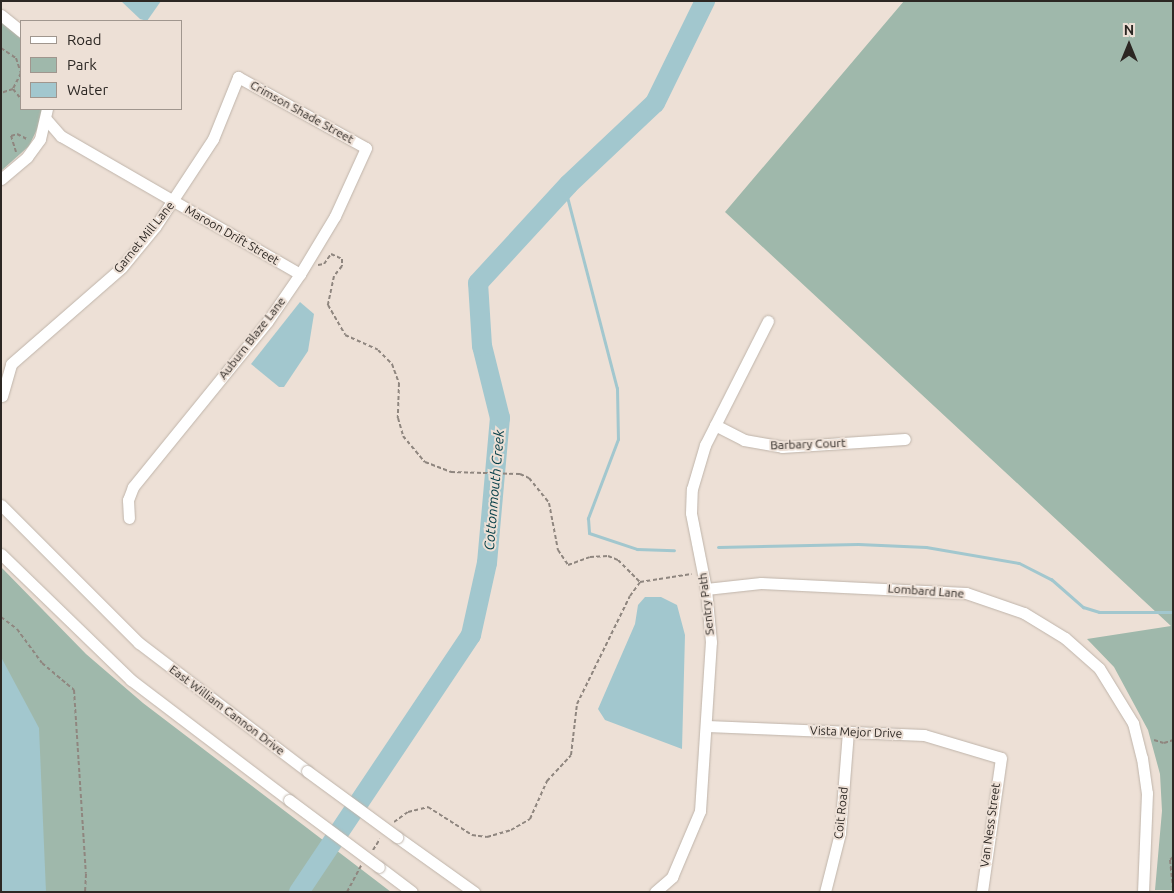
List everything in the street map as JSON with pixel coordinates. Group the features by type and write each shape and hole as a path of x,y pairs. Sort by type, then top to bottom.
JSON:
{"street":[{"path":"1,15 20,30"},
{"name":"Crimson Shade Street","path":"238,77 366,148"},
{"name":"Garnet Mill Lane","path":"2,396 11,364 122,267 173,202 212,139 238,77"},
{"path":"1,179 27,157 40,139 47,114"},
{"name":"Maroon Drift Street","path":"47,114 61,136 300,274"},
{"path":"40,139 61,136"},
{"name":"Auburn Blaze Lane","path":"129,518 128,500 132,487 266,322 300,274 334,216 366,148"},
{"name":"Sentry Path","path":"655,892 672,877 697,825 707,726 711,642 706,589 691,513 692,489 698,463 768,321"},
{"name":"Barbary Court","path":"715,426 744,440 782,447 905,439"},
{"name":"East William Cannon Drive","path":"1,505 139,643 391,835 474,892"},
{"path":"1,554 131,680 412,892"},
{"name":"Lombard Lane","path":"706,589 761,583 960,592 996,601 1024,613 1065,638 1099,668 1132,723 1142,758 1147,793 1143,892"},
{"name":"Vista Mejor Drive","path":"707,726 937,737 1001,758"},
{"name":"Coit Road","path":"826,892 841,826 848,732"},
{"name":"Van Ness Street","path":"982,892 1001,758"}],"path":[{"path":"1,48 12,54 19,62 20,68"},
{"path":"1,93 13,89 20,75"},
{"path":"13,89 20,99"},
{"path":"10,132 16,155"},
{"path":"11,136 17,134 28,140"},
{"path":"318,265 324,264 331,254 342,259 342,266 334,276 328,305 345,335 378,350 392,364 399,383 398,418 413,451 438,469 481,474 504,474 529,478 544,493 549,503 558,550 565,563 573,565 590,557 608,556 618,560 640,582"},
{"path":"391,826 408,812 428,807 442,813 464,831 479,836 511,830 530,819 547,781 571,755 575,709 630,596 640,582 691,574"},
{"path":"1,618 17,629 42,662 74,690 86,874 85,892"},
{"path":"1154,740 1164,743 1173,740"},
{"path":"370,853 391,835"},
{"path":"1173,857 1170,860 1173,890"},
{"path":"347,892 366,860"}],"green space":[{"path":"904,1 1173,1 1173,890 1155,890 1162,811 1160,774 1148,730 1114,667 1087,639 1171,626 725,212"},
{"path":"1,20 14,28 20,38 20,110 42,110 41,121 29,146 1,171"},
{"path":"1,567 86,654 143,703 391,892 1,892"}],"water":[{"path":"121,1 161,1 148,20 140,19"},
{"path":"300,302 314,314 308,351 284,387 279,387 251,364"},
{"path":"645,597 661,597 677,605 685,635 682,749 605,720 598,709 635,624 638,605"},
{"path":"1,657 39,728 46,892 1,892"}],"waterway":[{"name":"Cottonmouth Creek","path":"299,892 471,635 487,563 500,418 482,346 478,283 569,184 655,103 705,1"},
{"path":"565,189 617,388 618,439 588,518 589,533 637,549 674,550"},
{"path":"718,547 858,544 926,547 1019,563 1051,579 1083,607 1099,612 1173,612"}]}
